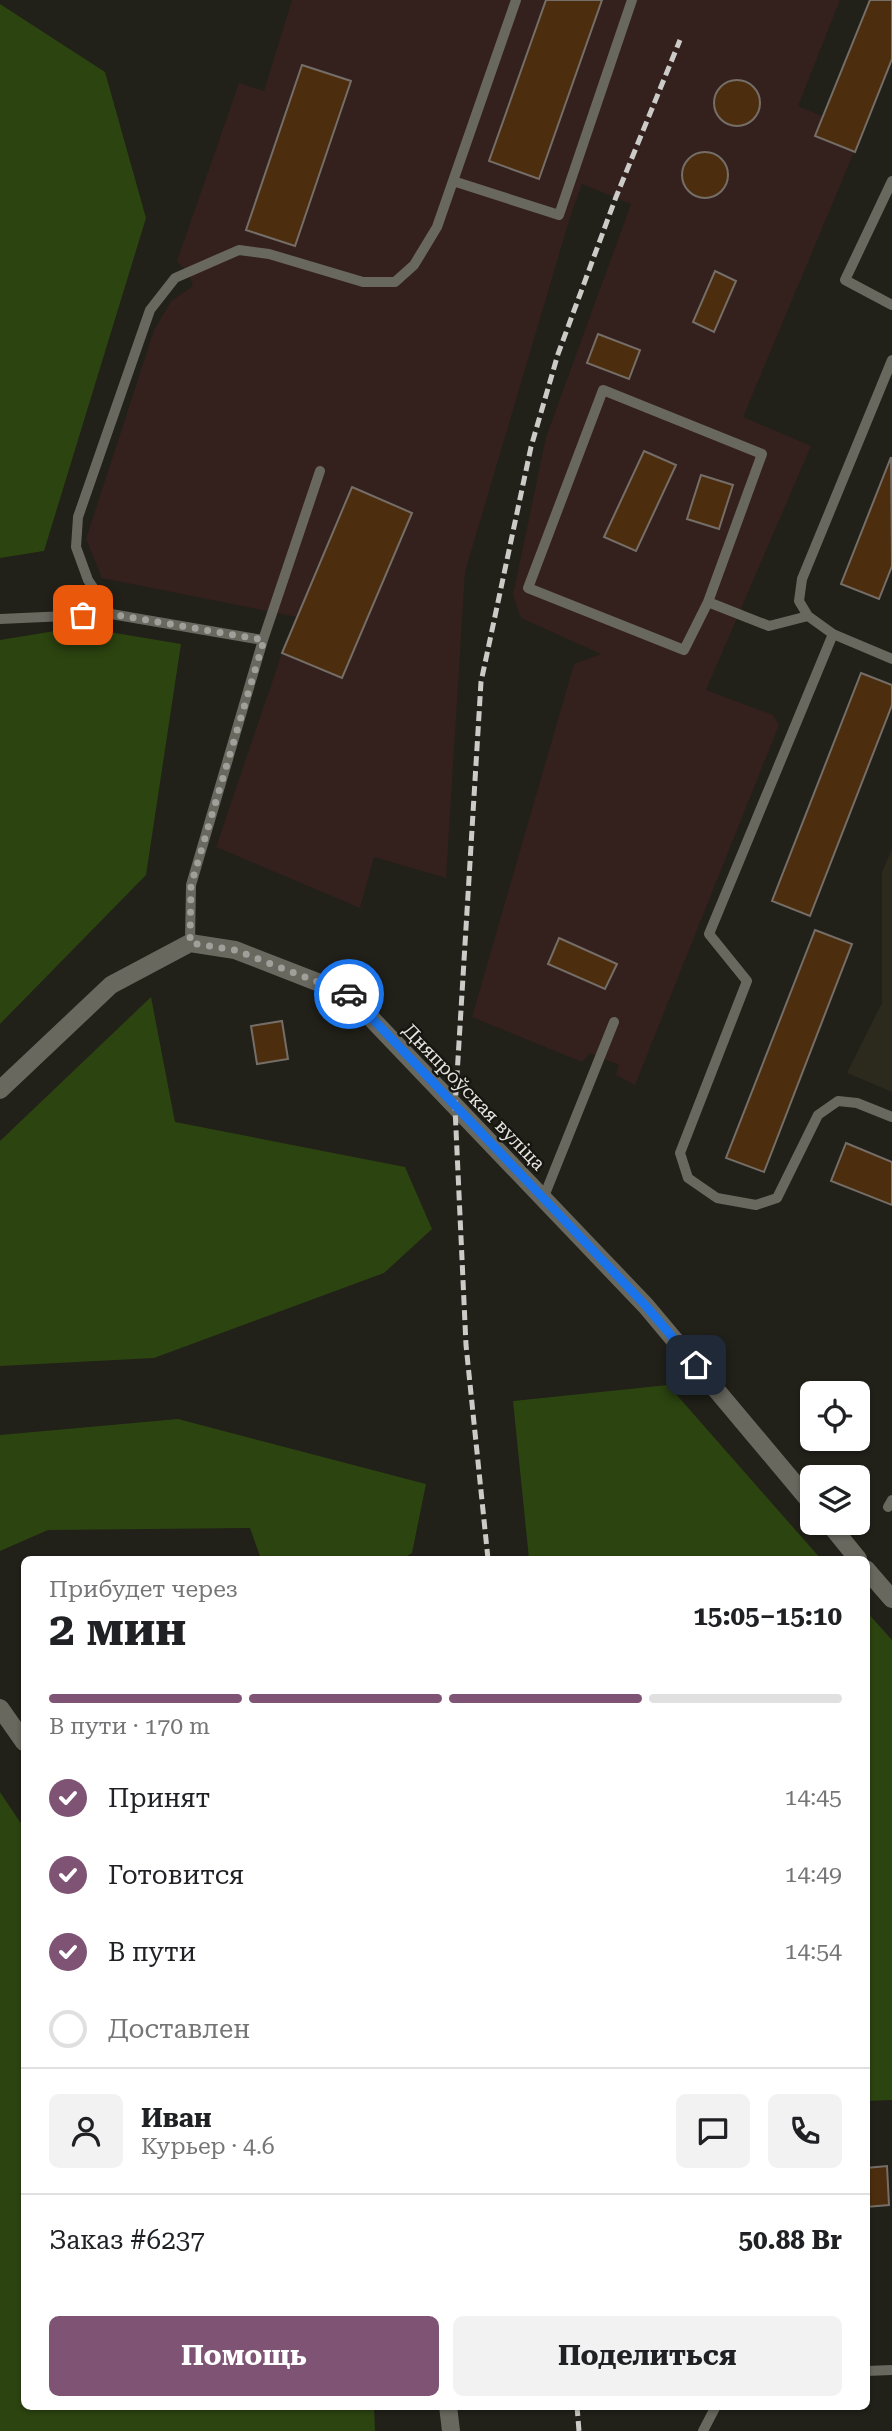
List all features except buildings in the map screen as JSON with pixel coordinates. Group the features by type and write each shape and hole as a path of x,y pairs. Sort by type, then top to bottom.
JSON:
{"street":[{"path":"0,1090 111,985 190,943"},
{"name":"Дняпроўская вуліца","path":"190,943 235,950 348,994 646,1306 800,1490"},
{"path":"839,1535 856,1556"},
{"path":"870,1574 892,1599"},
{"path":"0,1708 21,1738"},
{"path":"448,2410 451,2431"}],"lane":[{"path":"111,614 88,580 76,547 78,517 150,310 176,278 239,250 269,254 363,282 395,282 414,265 437,227 516,0"},
{"path":"453,181 559,215 632,0"},
{"path":"892,181 845,280 892,305"},
{"path":"892,360 803,579 799,601 808,616 833,634 892,659"},
{"path":"603,390 762,454 708,602 684,650 528,588 603,390"},
{"path":"190,943 191,885 264,640 320,471"},
{"path":"708,602 769,626 808,616"},
{"path":"0,619 111,614 264,640"},
{"path":"833,634 709,934 747,981 680,1153 688,1178 717,1198 756,1205 777,1198 818,1115 838,1101 857,1103 892,1117"},
{"path":"543,1199 614,1022"},
{"path":"870,2371 892,2370"},
{"path":"703,2431 714,2410"}],"shaded area":[{"path":"292,0 840,0 798,106 862,133 743,417 811,446 706,690 773,715 779,725 635,1085 616,1075 619,1065 590,1053 582,1062 472,1017 574,664 601,654 521,618 513,595 546,437 631,204 582,184 465,572 446,878 374,857 360,908 216,847 282,653 297,617 102,578 86,539 154,330 171,301 193,286 188,272 177,261 239,83 264,91"},
{"path":"892,849 892,1092 847,1073 882,1003 882,872"}],"green space":[{"path":"0,4 105,72 146,218 44,551 0,558"},
{"path":"79,627 181,644 146,875 0,1024 0,640"},
{"path":"151,997 175,1122 405,1167 432,1229 384,1273 154,1358 0,1366 0,1141"},
{"path":"668,1385 818,1556 529,1556 513,1401"},
{"path":"178,1419 426,1484 412,1553 407,1556 260,1556 250,1528 48,1530 0,1551 0,1435"},
{"path":"870,1615 892,1640 892,2100 870,2101"},
{"path":"0,1792 21,1824 21,2410 374,2410 375,2431 0,2431"}],"railway":[{"path":"488,1556 466,1345 455,1108 481,682 531,447 558,354 616,197 680,40"},
{"path":"577,2410 579,2431"}],"way so far":[{"path":"83,615 111,614 264,640 191,885 190,943 235,950 349,994"}],"route":[{"path":"349,994 646,1306 696,1365"}]}
